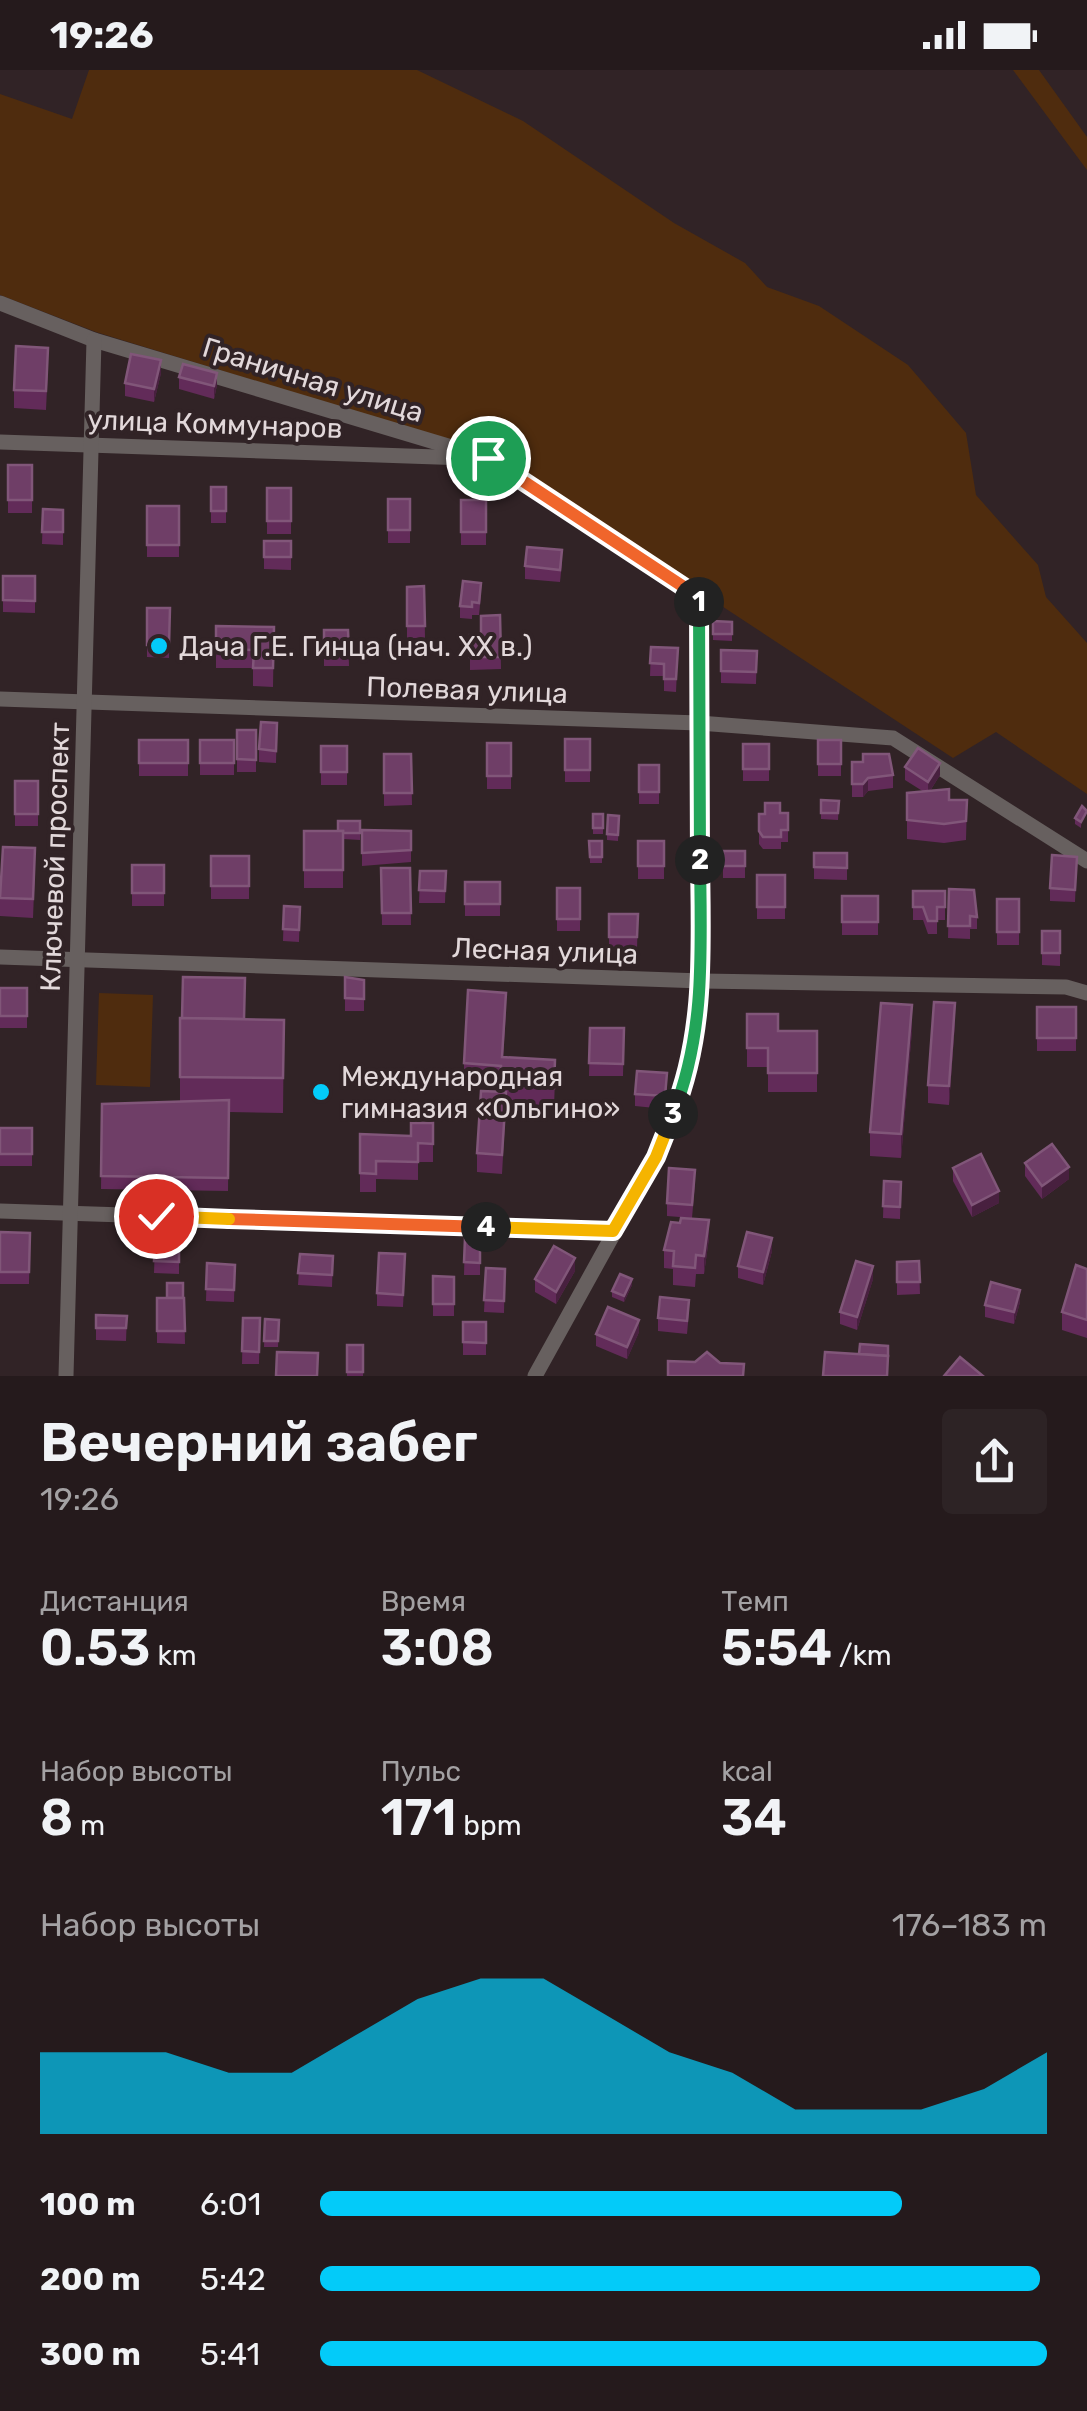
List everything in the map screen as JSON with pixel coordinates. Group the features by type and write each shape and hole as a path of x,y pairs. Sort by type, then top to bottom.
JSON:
{"street":[{"name":"Граничная улица","path":"0,303 94,340 488,458 699,597 699,723"},
{"name":"Ключевой проспект","path":"66,1376 94,340"},
{"name":"улица Коммунаров","path":"0,442 488,458"},
{"name":"Полевая улица","path":"0,698 699,723 893,738 1087,862"},
{"path":"535,1376 656,1157 686,1081 702,981 699,723"},
{"name":"Лесная улица","path":"0,957 702,981 1066,987 1087,994"},
{"path":"0,1211 613,1231"}],"shaded area":[{"path":"89,70 417,70 523,121 674,223 745,263 767,287 819,306 908,365 966,433 976,495 1038,565 1046,597 1087,643 1087,794 996,732 953,758 489,453 96,332 0,295 0,94 72,119"},
{"path":"1013,70 1039,70 1087,137 1087,170"},
{"path":"99,993 153,995 150,1087 96,1085"}],"building":[{"path":"16,346 48,348 46,391 14,390"},
{"path":"131,354 161,360 154,389 125,383"},
{"path":"183,364 217,373 214,386 179,377"},
{"path":"8,465 32,465 32,500 8,500"},
{"path":"211,487 226,487 226,511 211,511"},
{"path":"267,488 291,488 291,521 267,521"},
{"path":"388,499 410,499 410,530 388,530"},
{"path":"461,500 486,500 486,532 461,532"},
{"path":"147,506 179,506 179,545 147,545"},
{"path":"43,509 63,510 63,532 42,532"},
{"path":"264,541 291,541 291,557 264,557"},
{"path":"527,547 562,550 560,570 525,566"},
{"path":"3,576 35,576 35,601 3,600"},
{"path":"463,581 481,583 479,603 472,602 472,607 460,606"},
{"path":"424,586 425,626 407,626 407,587"},
{"path":"147,608 170,608 169,645 147,645"},
{"path":"500,615 501,657 470,657 470,635 481,635 481,616"},
{"path":"713,621 732,622 732,634 713,634"},
{"path":"216,626 274,627 273,668 253,668 254,650 216,649"},
{"path":"324,630 348,630 349,653 324,654"},
{"path":"651,647 678,648 676,679 664,679 664,664 650,663"},
{"path":"721,650 757,651 756,672 721,671"},
{"path":"261,722 277,723 276,751 259,749"},
{"path":"237,730 256,730 256,760 237,759"},
{"path":"565,739 590,739 590,770 565,770"},
{"path":"139,740 188,740 188,763 139,763"},
{"path":"200,740 234,740 234,763 200,763"},
{"path":"818,740 841,740 841,764 818,764"},
{"path":"487,743 511,743 511,776 487,776"},
{"path":"743,744 769,744 769,769 743,769"},
{"path":"321,746 347,746 347,772 321,772"},
{"path":"918,748 940,763 928,782 905,767"},
{"path":"384,754 411,754 412,793 384,793"},
{"path":"863,754 889,754 893,775 852,784 852,762 863,762"},
{"path":"639,765 659,765 659,792 639,792"},
{"path":"15,781 38,781 38,814 15,814"},
{"path":"949,789 949,800 967,800 966,821 944,824 907,820 907,793"},
{"path":"821,800 839,801 838,813 821,813"},
{"path":"765,803 780,803 780,813 788,813 788,830 781,830 781,837 763,837 759,831 759,814 765,814"},
{"path":"1082,806 1087,811 1081,822 1075,818"},
{"path":"593,814 603,814 603,828 593,828"},
{"path":"608,815 619,816 618,835 607,834"},
{"path":"338,821 360,821 360,833 338,831"},
{"path":"362,830 411,831 411,850 362,853"},
{"path":"304,831 343,831 343,870 304,870"},
{"path":"589,841 602,841 602,857 590,857"},
{"path":"638,841 664,841 664,866 638,866"},
{"path":"3,847 35,848 33,899 0,898"},
{"path":"723,851 745,851 745,866 723,866"},
{"path":"814,853 847,853 847,868 814,867"},
{"path":"1052,855 1077,857 1075,890 1050,888"},
{"path":"211,856 249,856 249,886 211,886"},
{"path":"132,865 164,865 164,893 132,893"},
{"path":"381,868 410,868 411,913 382,913"},
{"path":"420,871 446,871 445,891 419,890"},
{"path":"757,875 785,875 785,907 757,907"},
{"path":"465,882 500,882 500,904 465,904"},
{"path":"557,888 580,888 580,919 557,919"},
{"path":"949,889 974,890 977,917 970,916 970,926 948,926"},
{"path":"913,891 945,891 945,907 937,907 937,921 928,921 923,907 913,907"},
{"path":"842,896 878,896 878,922 842,922"},
{"path":"997,899 1019,899 1019,932 997,932"},
{"path":"284,906 300,907 299,930 283,929"},
{"path":"609,914 638,914 637,937 609,937"},
{"path":"1042,931 1060,931 1060,953 1042,953"},
{"path":"183,977 245,978 244,1019 182,1018"},
{"path":"345,977 364,980 364,999 345,998"},
{"path":"0,988 27,988 27,1016 0,1016"},
{"path":"468,990 506,993 502,1057 555,1060 554,1088 500,1085 501,1066 464,1063"},
{"path":"934,1002 955,1003 949,1086 928,1085"},
{"path":"881,1003 912,1005 901,1134 870,1132"},
{"path":"1037,1007 1076,1007 1076,1038 1037,1038"},
{"path":"747,1014 778,1014 778,1031 817,1031 817,1073 768,1073 768,1048 747,1048"},
{"path":"180,1018 284,1020 283,1078 180,1077"},
{"path":"590,1028 624,1028 623,1064 589,1063"},
{"path":"637,1071 667,1073 665,1096 635,1094"},
{"path":"481,1091 506,1092 502,1155 477,1153"},
{"path":"229,1100 228,1178 101,1176 102,1104"},
{"path":"411,1123 433,1123 433,1144 418,1143 418,1162 376,1161 376,1174 360,1173 360,1134 411,1136"},
{"path":"0,1128 32,1128 32,1154 0,1154"},
{"path":"1052,1144 1069,1167 1042,1186 1025,1163"},
{"path":"981,1154 999,1191 972,1205 953,1168"},
{"path":"669,1168 695,1170 692,1205 667,1203"},
{"path":"884,1181 901,1182 900,1207 883,1206"},
{"path":"681,1218 709,1220 704,1256 696,1255 695,1268 673,1266 674,1251 664,1250 671,1222 680,1223"},
{"path":"0,1232 30,1233 29,1272 0,1272"},
{"path":"747,1232 772,1238 763,1272 738,1266"},
{"path":"465,1238 480,1239 480,1263 464,1262"},
{"path":"155,1244 179,1244 179,1262 154,1261"},
{"path":"554,1246 575,1258 556,1292 535,1279"},
{"path":"379,1253 405,1254 403,1295 377,1293"},
{"path":"300,1254 333,1256 332,1275 298,1273"},
{"path":"856,1261 873,1266 857,1317 840,1312"},
{"path":"919,1261 920,1282 897,1282 897,1262"},
{"path":"207,1263 235,1265 234,1290 206,1289"},
{"path":"1076,1265 1087,1269 1087,1320 1062,1312"},
{"path":"486,1268 505,1269 504,1301 484,1300"},
{"path":"620,1274 632,1279 624,1296 612,1291"},
{"path":"433,1276 454,1277 454,1304 433,1304"},
{"path":"991,1282 1020,1290 1014,1312 985,1305"},
{"path":"167,1283 183,1283 183,1298 167,1298"},
{"path":"660,1297 689,1300 687,1321 658,1318"},
{"path":"157,1298 184,1298 185,1331 157,1331"},
{"path":"608,1307 639,1320 627,1347 596,1334"},
{"path":"96,1315 127,1316 126,1328 96,1328"},
{"path":"243,1318 260,1318 259,1352 242,1351"},
{"path":"265,1319 279,1320 278,1341 264,1341"},
{"path":"463,1322 486,1322 486,1343 463,1342"},
{"path":"860,1344 888,1346 888,1356 859,1354"},
{"path":"347,1345 363,1345 363,1372 347,1372"},
{"path":"277,1352 318,1353 317,1376 276,1376"},
{"path":"707,1352 720,1363 744,1364 743,1376 668,1376 668,1361 695,1362"},
{"path":"825,1352 888,1356 887,1376 823,1376"},
{"path":"960,1357 983,1376 944,1376"}],"place":[{"name":"Дача Г.Е. Гинца (нач. XX в.)","path":"159,646"},
{"name":"Международная гимназия «Ольгино»","path":"321,1092"}],"route":[{"path":"156,1216 613,1231 656,1157 686,1081 702,981 699,597 488,458"}]}
